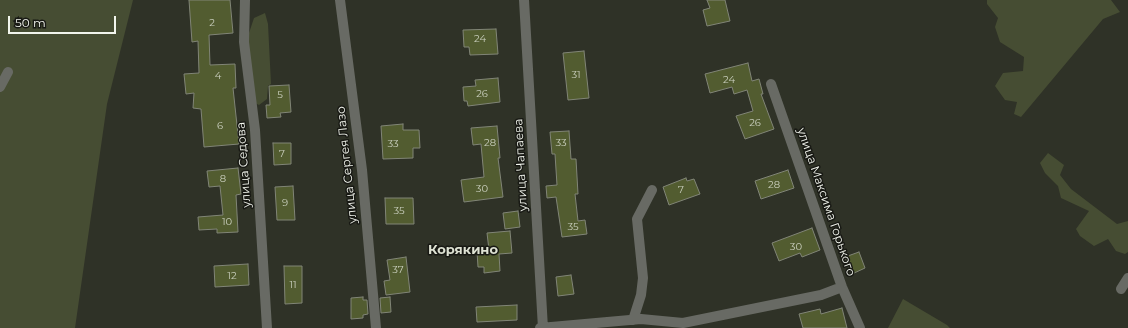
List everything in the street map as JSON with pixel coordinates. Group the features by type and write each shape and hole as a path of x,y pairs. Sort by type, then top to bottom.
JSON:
{"street":[{"name":"улица Седова","path":"245,0 244,42 255,130 267,328"},
{"name":"улица Сергея Лазо","path":"340,0 362,170 376,328"},
{"name":"улица Чапаева","path":"524,0 542,328"},
{"path":"0,87 8,72"},
{"name":"улица Максима Горького","path":"771,84 842,287 860,328"},
{"path":"633,320 641,295 643,278 637,219 652,190"},
{"path":"1121,289 1128,278"},
{"path":"542,328 633,320 683,326 821,295 842,287"}],"green space":[{"path":"0,0 133,0 107,104 75,328 0,328"},
{"path":"987,0 1111,0 1120,12 1103,19 1021,117 1014,114 1017,102 1005,100 995,86 1003,73 1023,71 1024,57 1000,42 995,27 998,18 987,4"},
{"path":"265,13 268,24 271,84 268,86 267,99 259,105 255,103 247,39 254,18"},
{"path":"1048,153 1064,165 1060,175 1071,189 1117,224 1128,221 1128,252 1125,254 1116,251 1108,239 1094,246 1080,236 1076,229 1089,211 1061,198 1058,186 1045,173 1040,163"},
{"path":"903,299 947,325 950,328 888,328"}],"building":[{"path":"189,0 230,0 233,33 209,35 210,65 235,64 236,88 233,88 239,144 204,147 201,109 193,108 194,93 186,94 184,74 199,73 198,41 192,42"},
{"path":"707,0 725,0 730,21 707,26 703,10 710,8"},
{"path":"496,29 498,54 470,55 469,47 464,47 463,30"},
{"path":"584,51 589,98 568,100 563,53"},
{"path":"748,63 752,81 759,79 763,94 761,94 774,129 745,139 736,116 753,111 747,90 734,94 732,87 710,93 705,74"},
{"path":"498,78 500,102 468,106 467,101 464,101 463,87 476,86 475,80"},
{"path":"289,85 291,112 280,113 281,117 267,118 266,105 270,105 269,86"},
{"path":"403,124 403,130 419,130 420,148 413,148 413,158 383,159 381,126"},
{"path":"497,126 500,158 498,158 503,197 464,202 461,180 484,177 481,144 473,145 471,128"},
{"path":"569,131 571,159 576,159 578,194 575,194 578,221 585,220 587,234 562,237 556,197 547,198 546,186 557,185 555,154 552,154 550,132"},
{"path":"273,143 291,143 291,164 274,165"},
{"path":"238,168 241,194 236,195 238,232 217,233 217,229 199,230 198,217 223,215 220,186 209,187 207,171"},
{"path":"788,170 794,188 761,199 755,181"},
{"path":"686,178 687,181 694,179 700,194 669,205 663,187"},
{"path":"293,186 295,220 277,220 275,187"},
{"path":"385,198 413,198 414,224 386,224"},
{"path":"518,211 520,227 505,229 503,213"},
{"path":"812,228 820,250 802,257 800,253 779,261 772,243"},
{"path":"510,231 512,253 499,254 500,271 484,273 484,267 478,267 477,251 489,250 487,233"},
{"path":"859,252 865,268 852,274 845,257"},
{"path":"406,257 410,292 386,295 384,281 390,280 387,260"},
{"path":"248,264 249,285 215,287 214,266"},
{"path":"284,266 302,266 302,303 285,304"},
{"path":"571,275 574,294 558,296 556,277"},
{"path":"363,297 363,300 367,300 368,314 363,315 363,318 351,319 351,298"},
{"path":"390,297 391,312 381,313 380,298"},
{"path":"517,305 517,320 477,322 476,307"},
{"path":"842,308 847,328 803,328 799,314 820,309 821,314"}],"district":[{"name":"Корякино","path":"463,250"}]}
